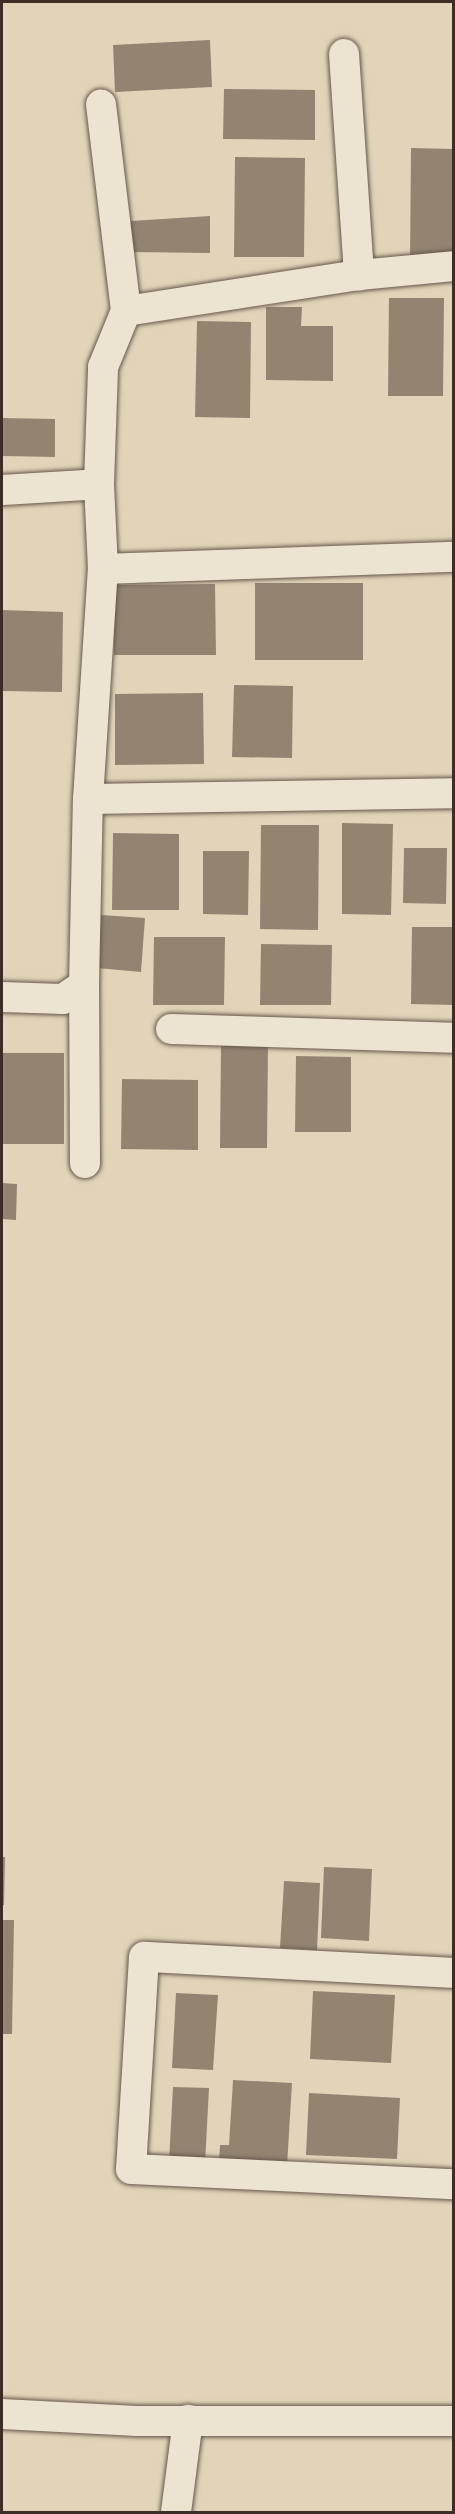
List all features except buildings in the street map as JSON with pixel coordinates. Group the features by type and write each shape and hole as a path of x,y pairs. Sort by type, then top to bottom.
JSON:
{"street":[{"path":"344,54 359,275"},
{"path":"85,1163 84,985 88,799 103,569 99,484 103,367 126,311 101,105"},
{"path":"126,311 359,275 453,266"},
{"path":"2,490 99,484"},
{"path":"103,569 453,557"},
{"path":"88,799 453,793"},
{"path":"2,997 63,999 84,985"},
{"path":"171,1029 453,1038"},
{"path":"453,1973 144,1957 131,2169 453,2184"},
{"path":"2,2414 188,2420 453,2421"},
{"path":"176,2512 188,2420"}]}
